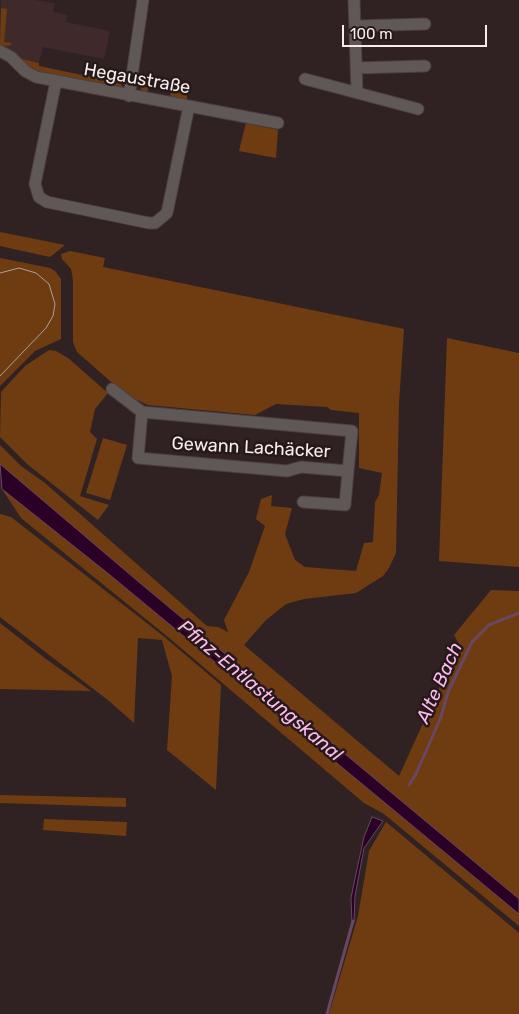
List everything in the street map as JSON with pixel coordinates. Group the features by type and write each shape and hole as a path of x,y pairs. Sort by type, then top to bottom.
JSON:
{"street":[{"path":"129,96 143,0"},
{"path":"354,0 357,93"},
{"path":"355,26 425,24"},
{"name":"Hegaustraße","path":"0,50 11,56 30,75 129,96 144,96 278,123"},
{"path":"356,68 425,66"},
{"path":"305,79 418,109"},
{"path":"56,81 35,184 39,197 46,202 149,223 155,224 167,214 190,106"},
{"path":"112,389 142,412"},
{"name":"Gewann Lachäcker","path":"303,502 345,505 352,431 142,412 138,458 287,471 301,467 348,471"}],"shaded area":[{"path":"1,0 35,0 55,3 53,12 67,15 66,22 110,31 104,59 43,47 39,63 16,58 0,46"},
{"path":"1,8 7,9 4,42 12,43 9,46 0,45"},
{"path":"17,58 39,63 39,66 120,83 123,74 125,75 121,85 123,87 121,89 36,74"},
{"path":"143,85 149,86 147,93 142,92 140,87"},
{"path":"159,88 187,94 187,101 170,97 171,91"},
{"path":"246,123 278,130 276,158 239,151"},
{"path":"0,232 65,245 50,257 0,246"},
{"path":"70,251 105,258 103,267 404,329 399,403 396,553 389,568 383,576 356,593 304,599 286,604 265,621 244,645 399,776 459,644 454,635 491,590 519,591 519,899 0,464 0,445 21,466 45,483 207,626 218,627 228,632 224,620 249,572 265,526 256,519 261,499 272,495 271,506 292,508 285,534 295,560 305,567 356,571 364,543 373,542 375,502 379,495 382,473 359,468 359,413 331,410 327,407 276,404 255,415 148,405 126,395 77,352 73,342 73,280 71,269 62,259 61,254"},
{"path":"0,258 50,268 55,271 61,279 61,339 35,351 0,386"},
{"path":"447,338 519,353 519,567 439,561"},
{"path":"49,350 56,351 68,358 108,393 95,409 90,432 97,439 80,496 109,505 98,520 27,464 0,437 1,392 25,366"},
{"path":"103,438 127,445 110,500 86,493"},
{"path":"2,489 110,575 519,914 519,926 384,814 364,803 168,637 21,518"},
{"path":"0,514 11,517 162,635 221,685 216,790 167,750 172,676 162,640 138,638 134,723 109,701 0,617"},
{"path":"0,623 46,659 91,691 0,689"},
{"path":"0,795 126,798 126,807 0,803"},
{"path":"44,819 127,822 126,836 43,830"},
{"path":"386,822 519,933 519,1014 329,1014 358,916 369,851"}],"water":[{"name":"Pfinz-Entlastungskanal","path":"0,464 519,899 519,914 110,575 2,489"},
{"path":"372,817 383,821 364,848 355,896 354,922 352,924 351,898 364,837"}],"waterway":[{"name":"Alte Bach","path":"409,785 416,774 441,717 448,692 472,642 489,625 519,613"},
{"name":"Alte Bach","path":"327,1014 353,921"}],"tram line":[{"path":"0,273 19,268 36,273 49,284 55,304 53,316 46,328 0,376"}]}
